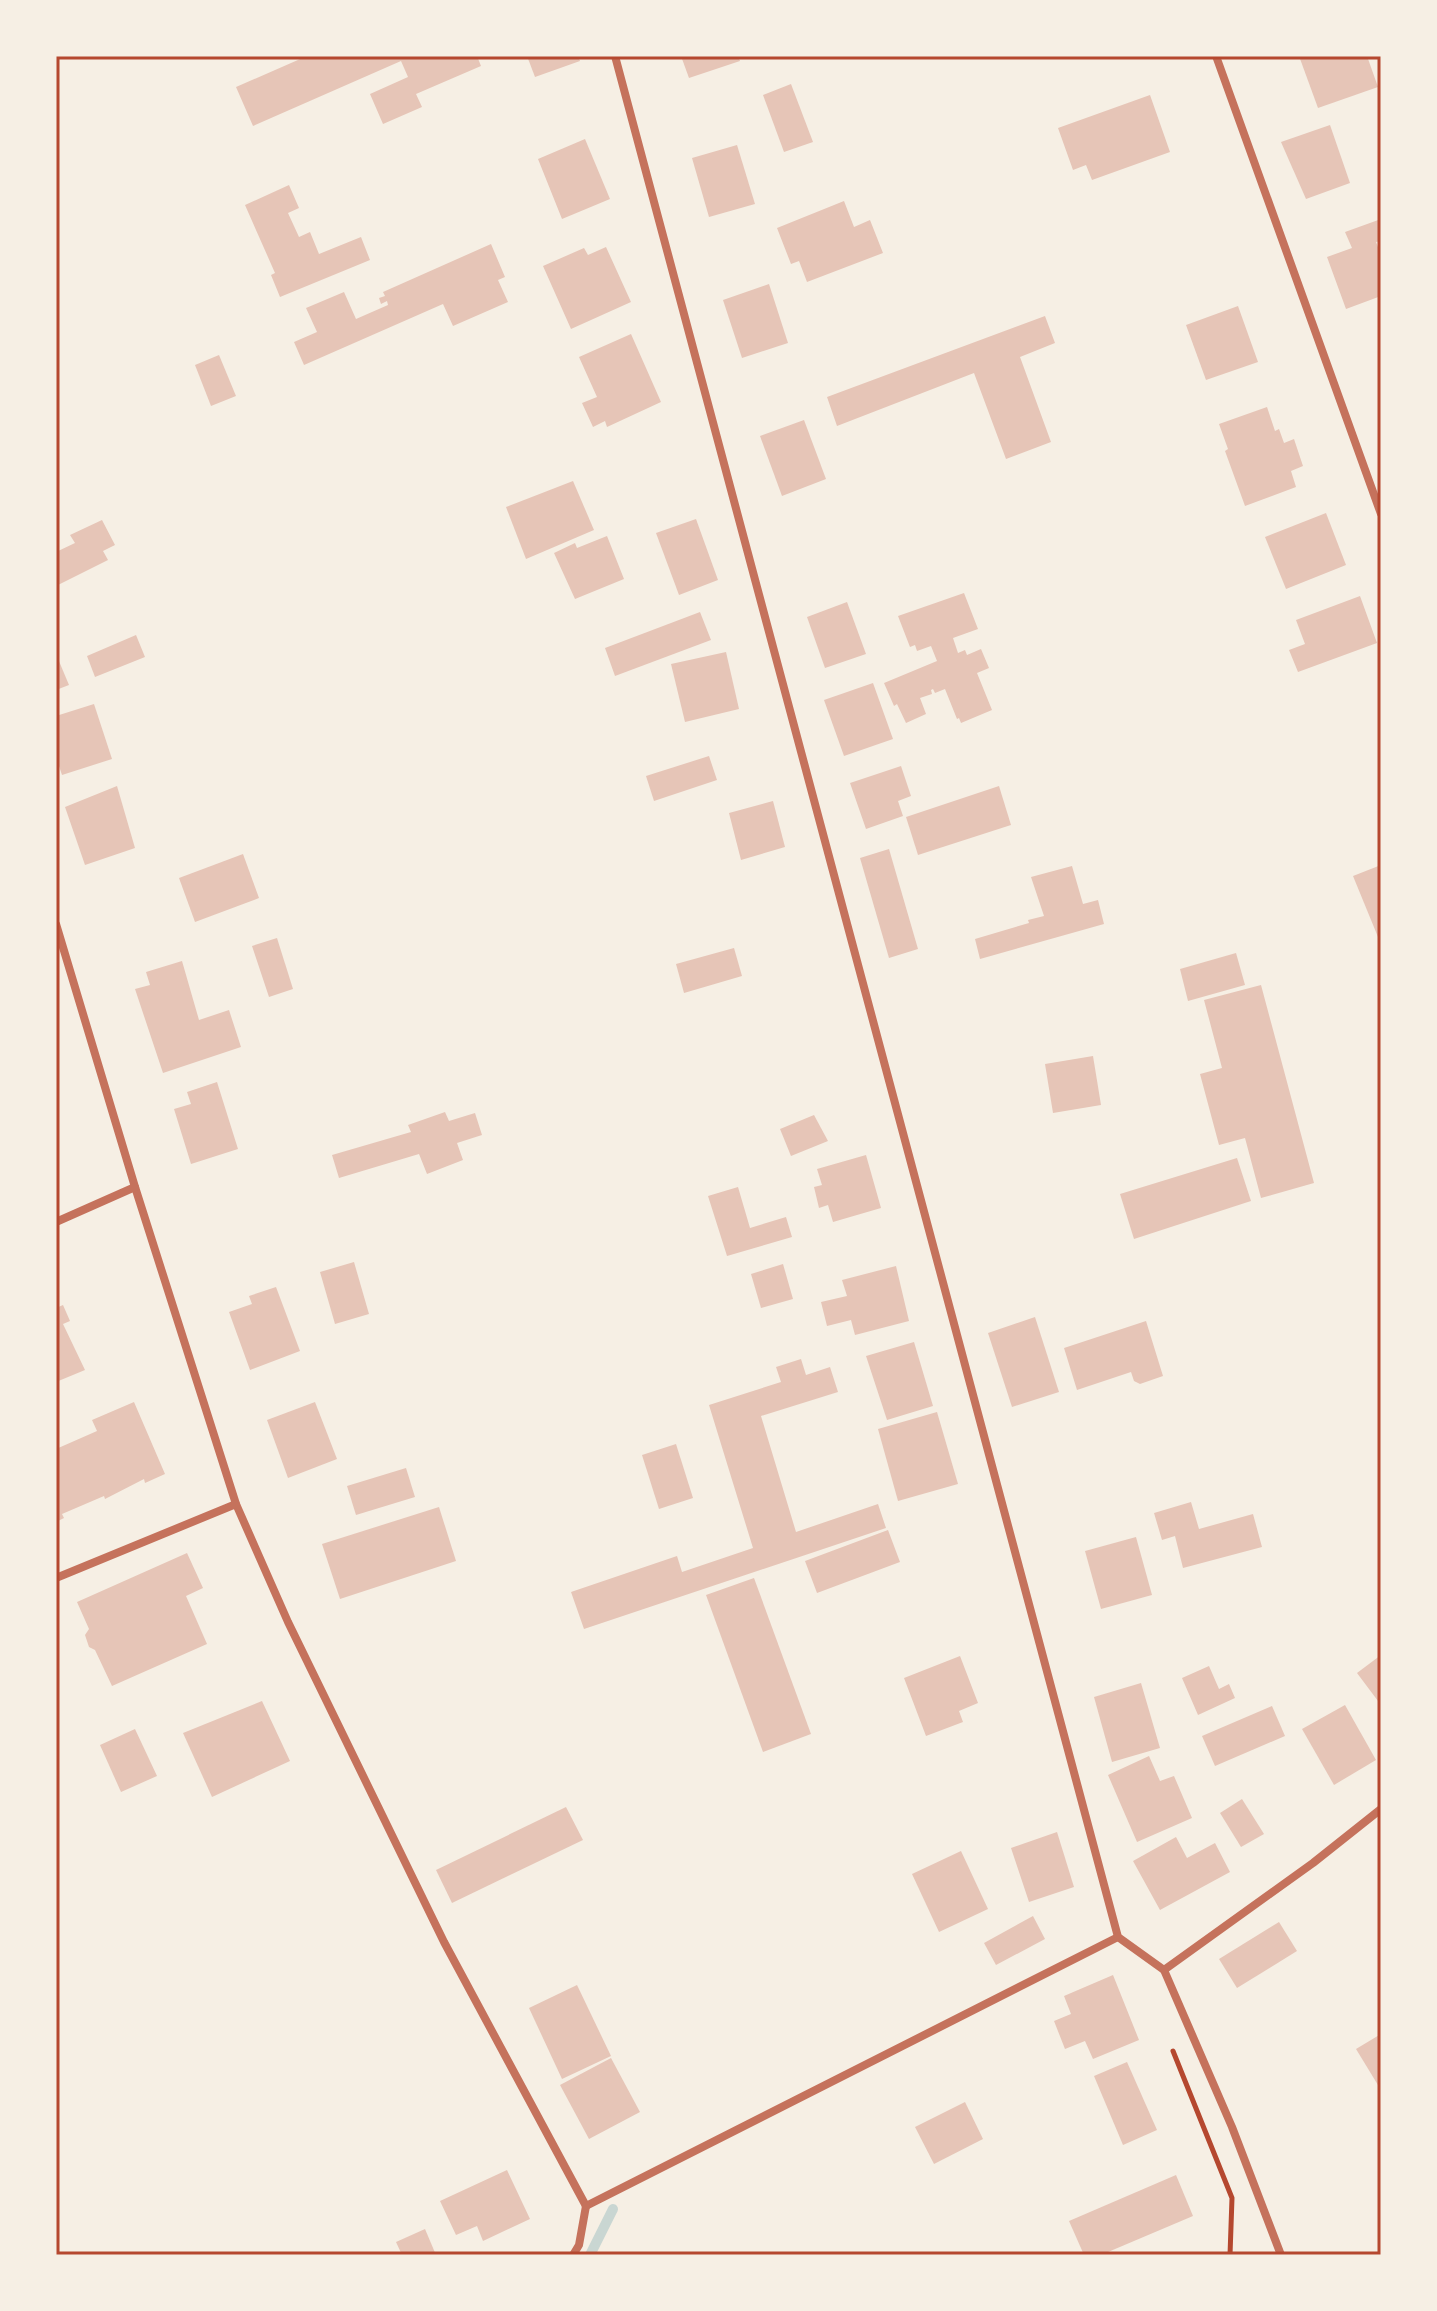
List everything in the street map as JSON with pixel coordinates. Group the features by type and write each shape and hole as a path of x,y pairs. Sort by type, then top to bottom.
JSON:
{"street":[{"path":"615,56 1118,1937 1164,1970 1232,2127 1281,2255"},
{"path":"1216,56 1381,514"},
{"path":"56,924 135,1187 236,1504 288,1622 444,1942 586,2206 579,2245 573,2255"},
{"path":"56,1222 135,1187"},
{"path":"56,1578 236,1504"},
{"path":"1164,1970 1313,1863 1381,1809"},
{"path":"586,2206 1118,1937"}],"path":[{"path":"1168,2039 1232,2198 1230,2255"}],"building":[{"path":"307,56 477,56 481,66 416,94 422,107 383,124 370,94 408,77 401,61 253,126 236,87"},
{"path":"527,56 578,56 580,61 535,77"},
{"path":"681,56 738,56 740,61 689,78"},
{"path":"1299,56 1367,56 1378,87 1318,108"},
{"path":"791,84 813,142 784,152 763,95"},
{"path":"1150,95 1170,152 1092,180 1086,165 1073,170 1058,128"},
{"path":"1330,125 1350,183 1306,199 1281,142"},
{"path":"585,139 610,199 562,219 538,159"},
{"path":"737,145 755,204 709,217 692,158"},
{"path":"289,185 299,208 288,213 299,237 310,232 319,254 361,237 370,260 280,297 271,275 275,273 245,205"},
{"path":"844,201 854,227 870,220 883,253 807,282 799,261 791,264 777,228"},
{"path":"1381,219 1381,241 1376,242 1381,255 1381,296 1346,309 1327,257 1352,248 1345,232"},
{"path":"491,244 505,277 498,280 508,302 453,326 443,304 304,365 294,342 317,332 306,308 344,292 356,319 388,305 387,301 381,304 379,298 385,296 383,292"},
{"path":"606,247 631,302 571,329 543,266 584,248 588,255"},
{"path":"769,284 788,343 742,358 723,300"},
{"path":"1238,306 1258,362 1206,380 1186,325"},
{"path":"1045,316 1055,343 1020,357 1051,442 1006,459 974,373 837,426 827,397"},
{"path":"631,334 661,402 607,427 605,421 593,427 582,403 597,397 579,357"},
{"path":"219,355 236,396 211,406 195,365"},
{"path":"1267,407 1275,431 1279,429 1284,443 1294,439 1303,466 1291,471 1296,487 1245,506 1225,451 1228,449 1219,424"},
{"path":"804,420 826,479 782,496 760,436"},
{"path":"573,481 594,530 526,559 506,507"},
{"path":"1326,513 1346,565 1286,589 1265,537"},
{"path":"696,519 718,580 679,595 656,533"},
{"path":"102,520 115,545 103,551 108,560 56,586 56,552 75,543 70,535"},
{"path":"607,536 624,579 575,599 554,553 575,543 577,548"},
{"path":"964,593 978,629 953,638 958,653 965,650 967,655 981,649 989,668 977,673 992,710 961,723 945,689 935,693 933,689 932,694 920,698 926,714 906,723 884,683 937,661 931,646 917,651 915,645 910,647 898,616"},
{"path":"1360,596 1377,643 1298,672 1289,650 1305,644 1296,620"},
{"path":"847,602 866,654 825,668 807,617"},
{"path":"700,612 711,640 615,676 605,648"},
{"path":"136,635 145,657 95,677 87,656"},
{"path":"726,652 739,709 685,722 671,664"},
{"path":"56,654 69,685 56,690"},
{"path":"873,683 893,739 844,756 824,700"},
{"path":"94,704 112,759 62,775 56,757 56,716"},
{"path":"709,756 717,780 654,801 646,776"},
{"path":"901,766 911,796 898,801 903,816 866,829 850,783"},
{"path":"117,786 135,848 85,865 65,807"},
{"path":"999,786 1011,825 918,855 906,817"},
{"path":"773,801 785,847 741,860 729,813"},
{"path":"889,849 918,949 889,958 860,858"},
{"path":"243,854 259,898 195,922 179,878"},
{"path":"1381,865 1381,936 1378,937 1353,876"},
{"path":"1072,866 1083,904 1098,900 1104,924 980,959 975,939 1044,916 1031,877"},
{"path":"277,938 293,989 269,997 252,946"},
{"path":"734,948 742,976 684,993 676,964"},
{"path":"1236,953 1245,985 1188,1001 1180,969"},
{"path":"182,961 199,1020 229,1010 241,1047 163,1073 135,989 150,985 146,972"},
{"path":"1261,985 1314,1183 1261,1198 1245,1138 1219,1145 1200,1074 1222,1068 1204,1000"},
{"path":"1093,1056 1101,1105 1053,1113 1045,1064"},
{"path":"217,1082 238,1149 191,1164 174,1109 191,1104 187,1092"},
{"path":"445,1112 449,1121 475,1113 482,1135 457,1143 463,1160 427,1174 419,1154 339,1178 332,1155 411,1132 408,1125"},
{"path":"814,1115 828,1141 791,1156 780,1129"},
{"path":"866,1155 881,1208 833,1222 828,1205 819,1208 814,1187 822,1185 817,1169"},
{"path":"1237,1158 1251,1201 1134,1239 1120,1194"},
{"path":"738,1187 750,1228 786,1217 792,1237 727,1256 708,1196"},
{"path":"354,1262 369,1314 335,1324 320,1272"},
{"path":"783,1264 793,1299 761,1308 751,1274"},
{"path":"896,1266 909,1321 855,1335 851,1320 827,1326 821,1302 847,1296 842,1280"},
{"path":"276,1287 300,1351 250,1370 229,1312 252,1304 249,1296"},
{"path":"63,1305 70,1321 63,1324 85,1370 56,1382 56,1308"},
{"path":"1035,1317 1059,1392 1012,1407 988,1333"},
{"path":"1146,1321 1163,1376 1140,1384 1134,1381 1131,1372 1077,1390 1064,1348"},
{"path":"914,1342 933,1406 887,1420 866,1356"},
{"path":"801,1359 806,1375 830,1367 838,1392 761,1416 796,1532 878,1504 886,1528 584,1629 571,1592 677,1556 682,1572 753,1548 709,1405 781,1382 776,1367"},
{"path":"134,1402 165,1474 145,1483 144,1479 105,1499 104,1496 62,1514 64,1518 56,1522 56,1449 97,1431 92,1420"},
{"path":"315,1402 337,1459 288,1478 267,1420"},
{"path":"937,1412 958,1484 898,1501 878,1429"},
{"path":"676,1444 693,1498 659,1509 642,1455"},
{"path":"406,1468 415,1497 356,1515 347,1486"},
{"path":"1191,1502 1199,1529 1253,1514 1262,1547 1183,1568 1175,1536 1162,1540 1154,1513"},
{"path":"439,1507 456,1561 340,1599 322,1544"},
{"path":"888,1530 900,1562 817,1593 805,1561"},
{"path":"1136,1537 1152,1595 1101,1609 1085,1551"},
{"path":"187,1553 203,1588 186,1596 207,1644 112,1686 95,1650 89,1647 85,1635 89,1629 77,1602"},
{"path":"754,1578 811,1734 763,1752 706,1595"},
{"path":"1381,1655 1381,1705 1357,1673"},
{"path":"960,1656 978,1703 959,1711 963,1722 926,1736 904,1678"},
{"path":"1209,1666 1219,1689 1229,1684 1235,1698 1198,1715 1182,1678"},
{"path":"1141,1683 1160,1748 1112,1762 1094,1697"},
{"path":"262,1701 290,1761 212,1797 183,1733"},
{"path":"1345,1705 1376,1760 1334,1785 1302,1729"},
{"path":"1272,1706 1285,1736 1215,1766 1202,1736"},
{"path":"135,1729 157,1776 121,1792 100,1745"},
{"path":"1149,1756 1160,1781 1174,1776 1192,1818 1137,1842 1108,1775"},
{"path":"1242,1799 1264,1834 1241,1847 1220,1813"},
{"path":"566,1807 583,1840 452,1903 436,1870"},
{"path":"1057,1832 1074,1887 1029,1902 1011,1848"},
{"path":"1176,1837 1187,1858 1215,1843 1230,1872 1160,1910 1133,1861"},
{"path":"961,1851 988,1909 939,1932 912,1874"},
{"path":"1033,1916 1045,1939 996,1965 984,1943"},
{"path":"1279,1922 1297,1951 1237,1988 1219,1959"},
{"path":"1113,1975 1139,2040 1093,2059 1085,2041 1065,2049 1054,2021 1071,2014 1064,1996"},
{"path":"577,1985 611,2056 562,2079 529,2008"},
{"path":"1381,2034 1381,2090 1356,2049"},
{"path":"611,2058 640,2112 589,2139 560,2085"},
{"path":"1127,2062 1157,2130 1123,2145 1094,2076"},
{"path":"965,2102 983,2139 934,2164 915,2127"},
{"path":"507,2170 530,2219 483,2241 477,2226 456,2235 440,2201"},
{"path":"1176,2175 1193,2216 1101,2255 1084,2255 1069,2221"},
{"path":"425,2229 436,2255 402,2255 396,2242"}],"waterway":[{"path":"590,2255 613,2209"}]}
